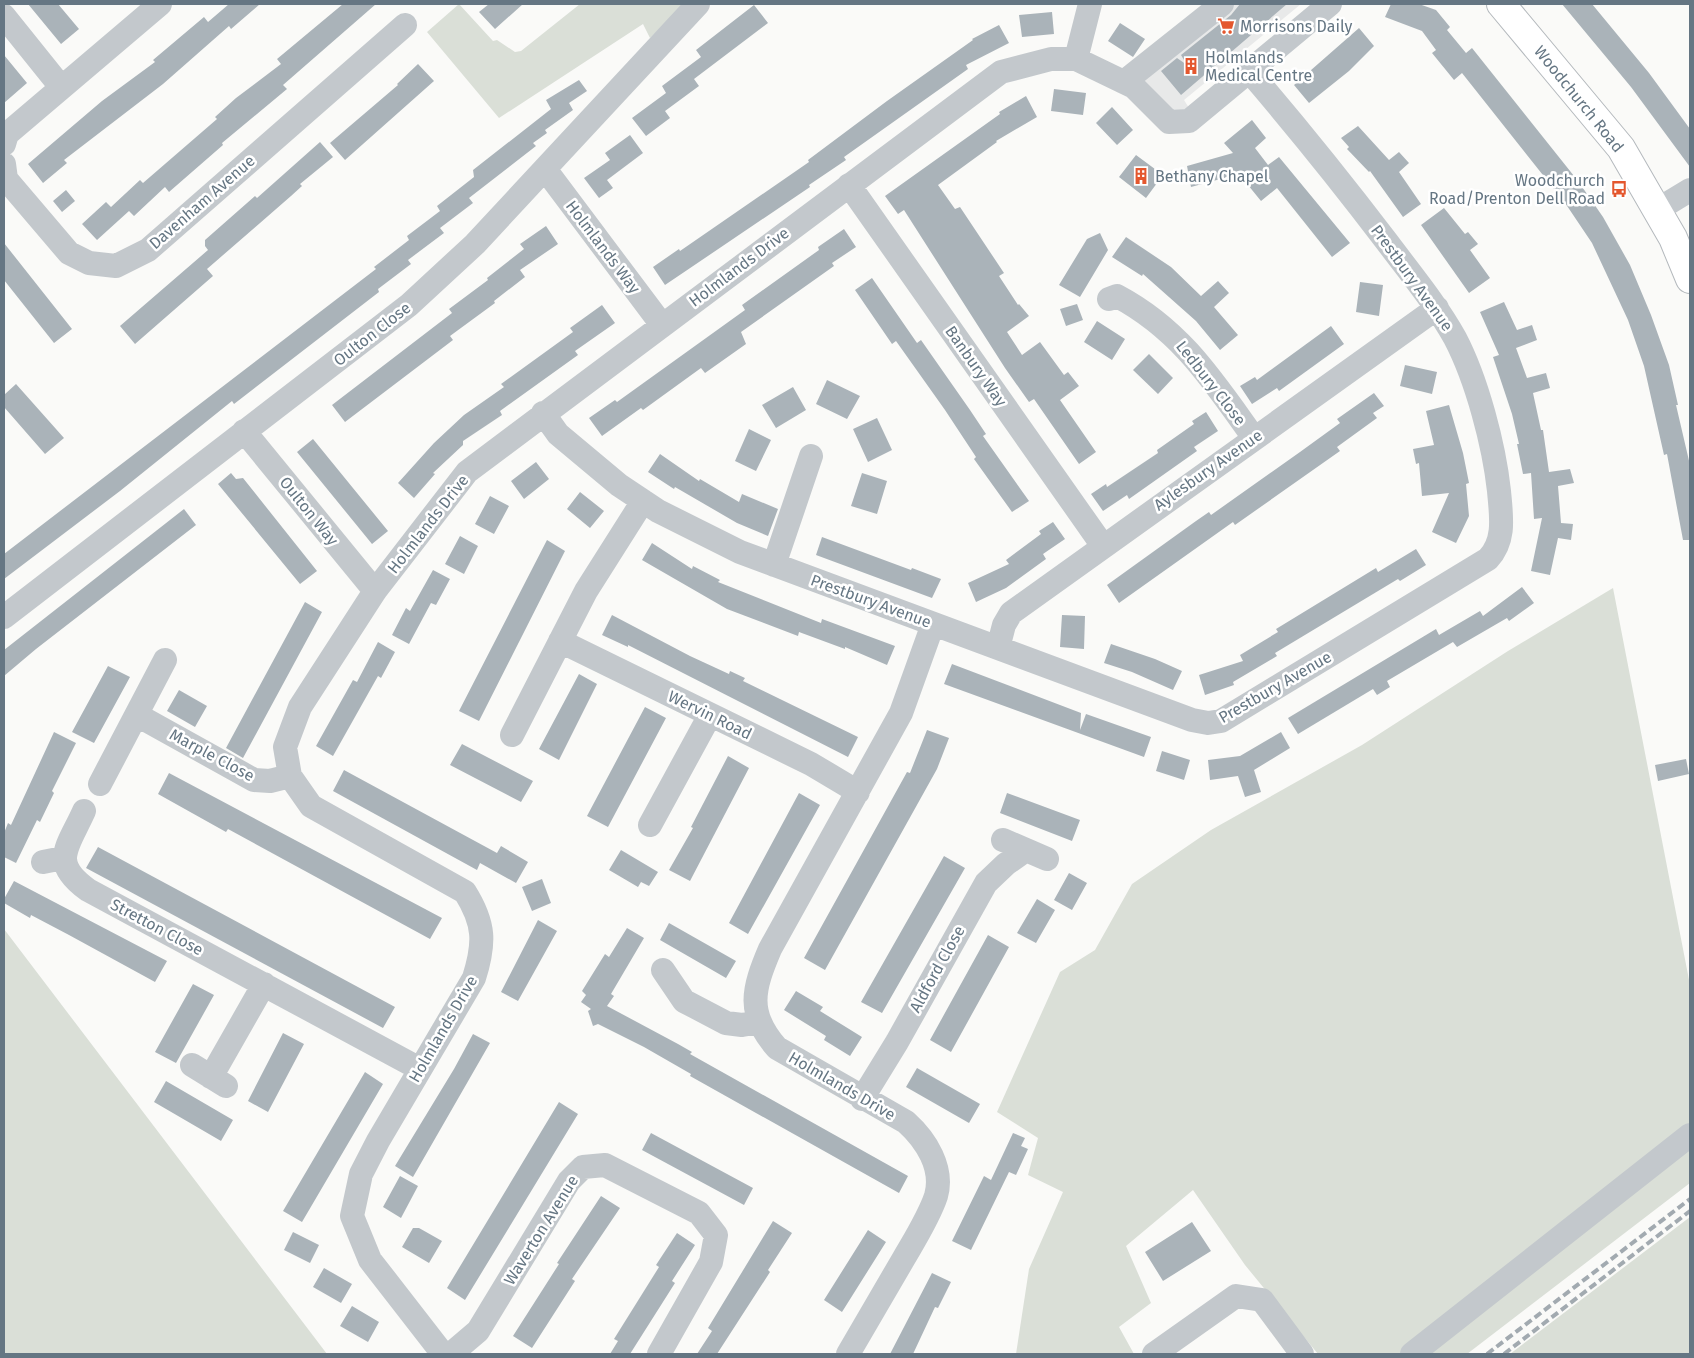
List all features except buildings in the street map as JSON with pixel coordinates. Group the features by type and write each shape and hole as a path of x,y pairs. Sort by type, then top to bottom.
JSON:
{"highway":[{"name":"Woodchurch Road","path":"1501,4 1622,148 1673,238 1690,279"}],"street":[{"path":"4,144 7,134 160,4"},
{"name":"Oulton Close","path":"4,617 409,305 475,244 698,4"},
{"path":"1076,58 1090,4"},
{"path":"1124,82 1222,4"},
{"name":"Holmlands Drive","path":"443,1354 370,1260 352,1216 360,1174 474,978 482,955 483,932 477,910 466,892 311,806 290,776 285,747 300,707 375,591 468,472 543,413 1001,72 1051,59 1076,58 1134,87 1169,122 1189,121 1330,4"},
{"path":"4,16 61,87"},
{"name":"Davenham Avenue","path":"4,164 6,179 69,253 89,263 116,266 148,250 405,25"},
{"name":"Prestbury Avenue","path":"543,413 558,434 619,485 695,530 774,565 1192,720 1208,723 1221,722 1488,559 1499,546 1501,516 1490,441 1482,407 1456,340 1436,308 1329,166 1249,71"},
{"name":"Holmlands Way","path":"545,169 662,325"},
{"name":"Banbury Way","path":"849,185 1103,546"},
{"path":"1657,210 1690,190"},
{"name":"Ledbury Close","path":"1114,294 1132,304 1187,347 1254,438"},
{"name":"Aylesbury Avenue","path":"998,648 1004,625 1011,613 1436,308"},
{"name":"Oulton Way","path":"244,431 375,591"},
{"path":"774,565 811,456"},
{"path":"512,735 586,591 642,500"},
{"name":"Holmlands Drive","path":"848,1354 916,1237 936,1195 936,1172 931,1153 921,1136 906,1122 862,1099 777,1048 763,1033 754,1000 761,970 770,949 901,713 933,624"},
{"name":"Wervin Road","path":"560,641 811,764 858,792"},
{"path":"100,784 166,660"},
{"name":"Marple Close","path":"137,715 254,780 270,781 290,776"},
{"path":"651,825 710,715"},
{"name":"Stretton Close","path":"84,811 53,860 65,869 73,879 88,890 420,1069"},
{"path":"1002,840 1047,859"},
{"name":"Aldford Close","path":"862,1099 898,1042 964,919 986,883 1006,864 1026,850"},
{"path":"663,970 684,1001 726,1023 742,1025 760,1022"},
{"path":"210,1076 264,984"},
{"path":"1412,1354 1690,1136"},
{"name":"Waverton Avenue","path":"451,1354 478,1331 568,1181 583,1167 605,1165 699,1213 716,1234 711,1262 659,1354"},
{"path":"1154,1354 1236,1296 1262,1300 1302,1354"}],"shaded area":[{"path":"459,4 493,41 497,40 515,52 521,51 580,4 686,4 650,38 643,24 499,118 427,32"},
{"path":"1214,4 1301,4 1184,100 1189,108 1171,117 1128,73"},
{"path":"1613,588 1690,985 1690,1183 1467,1354 1318,1354 1245,1265 1193,1190 1126,1246 1151,1303 1119,1327 1134,1354 1016,1354 1029,1269 1063,1192 1028,1175 1038,1138 997,1112 1060,972 1095,950 1132,884 1211,830 1362,745 1508,651"},
{"path":"4,929 327,1354 4,1354"},
{"path":"1690,1217 1690,1354 1510,1354"}],"railway":[{"path":"1487,1354 1690,1199"},
{"path":"1504,1354 1690,1211"}],"place":[{"name":"Morrisons Daily","path":"1226,26"},
{"name":"Holmlands Medical Centre","path":"1191,66"},
{"name":"Bethany Chapel","path":"1141,176"},
{"name":"Woodchurch Road/Prenton Dell Road","path":"1619,189"}]}
